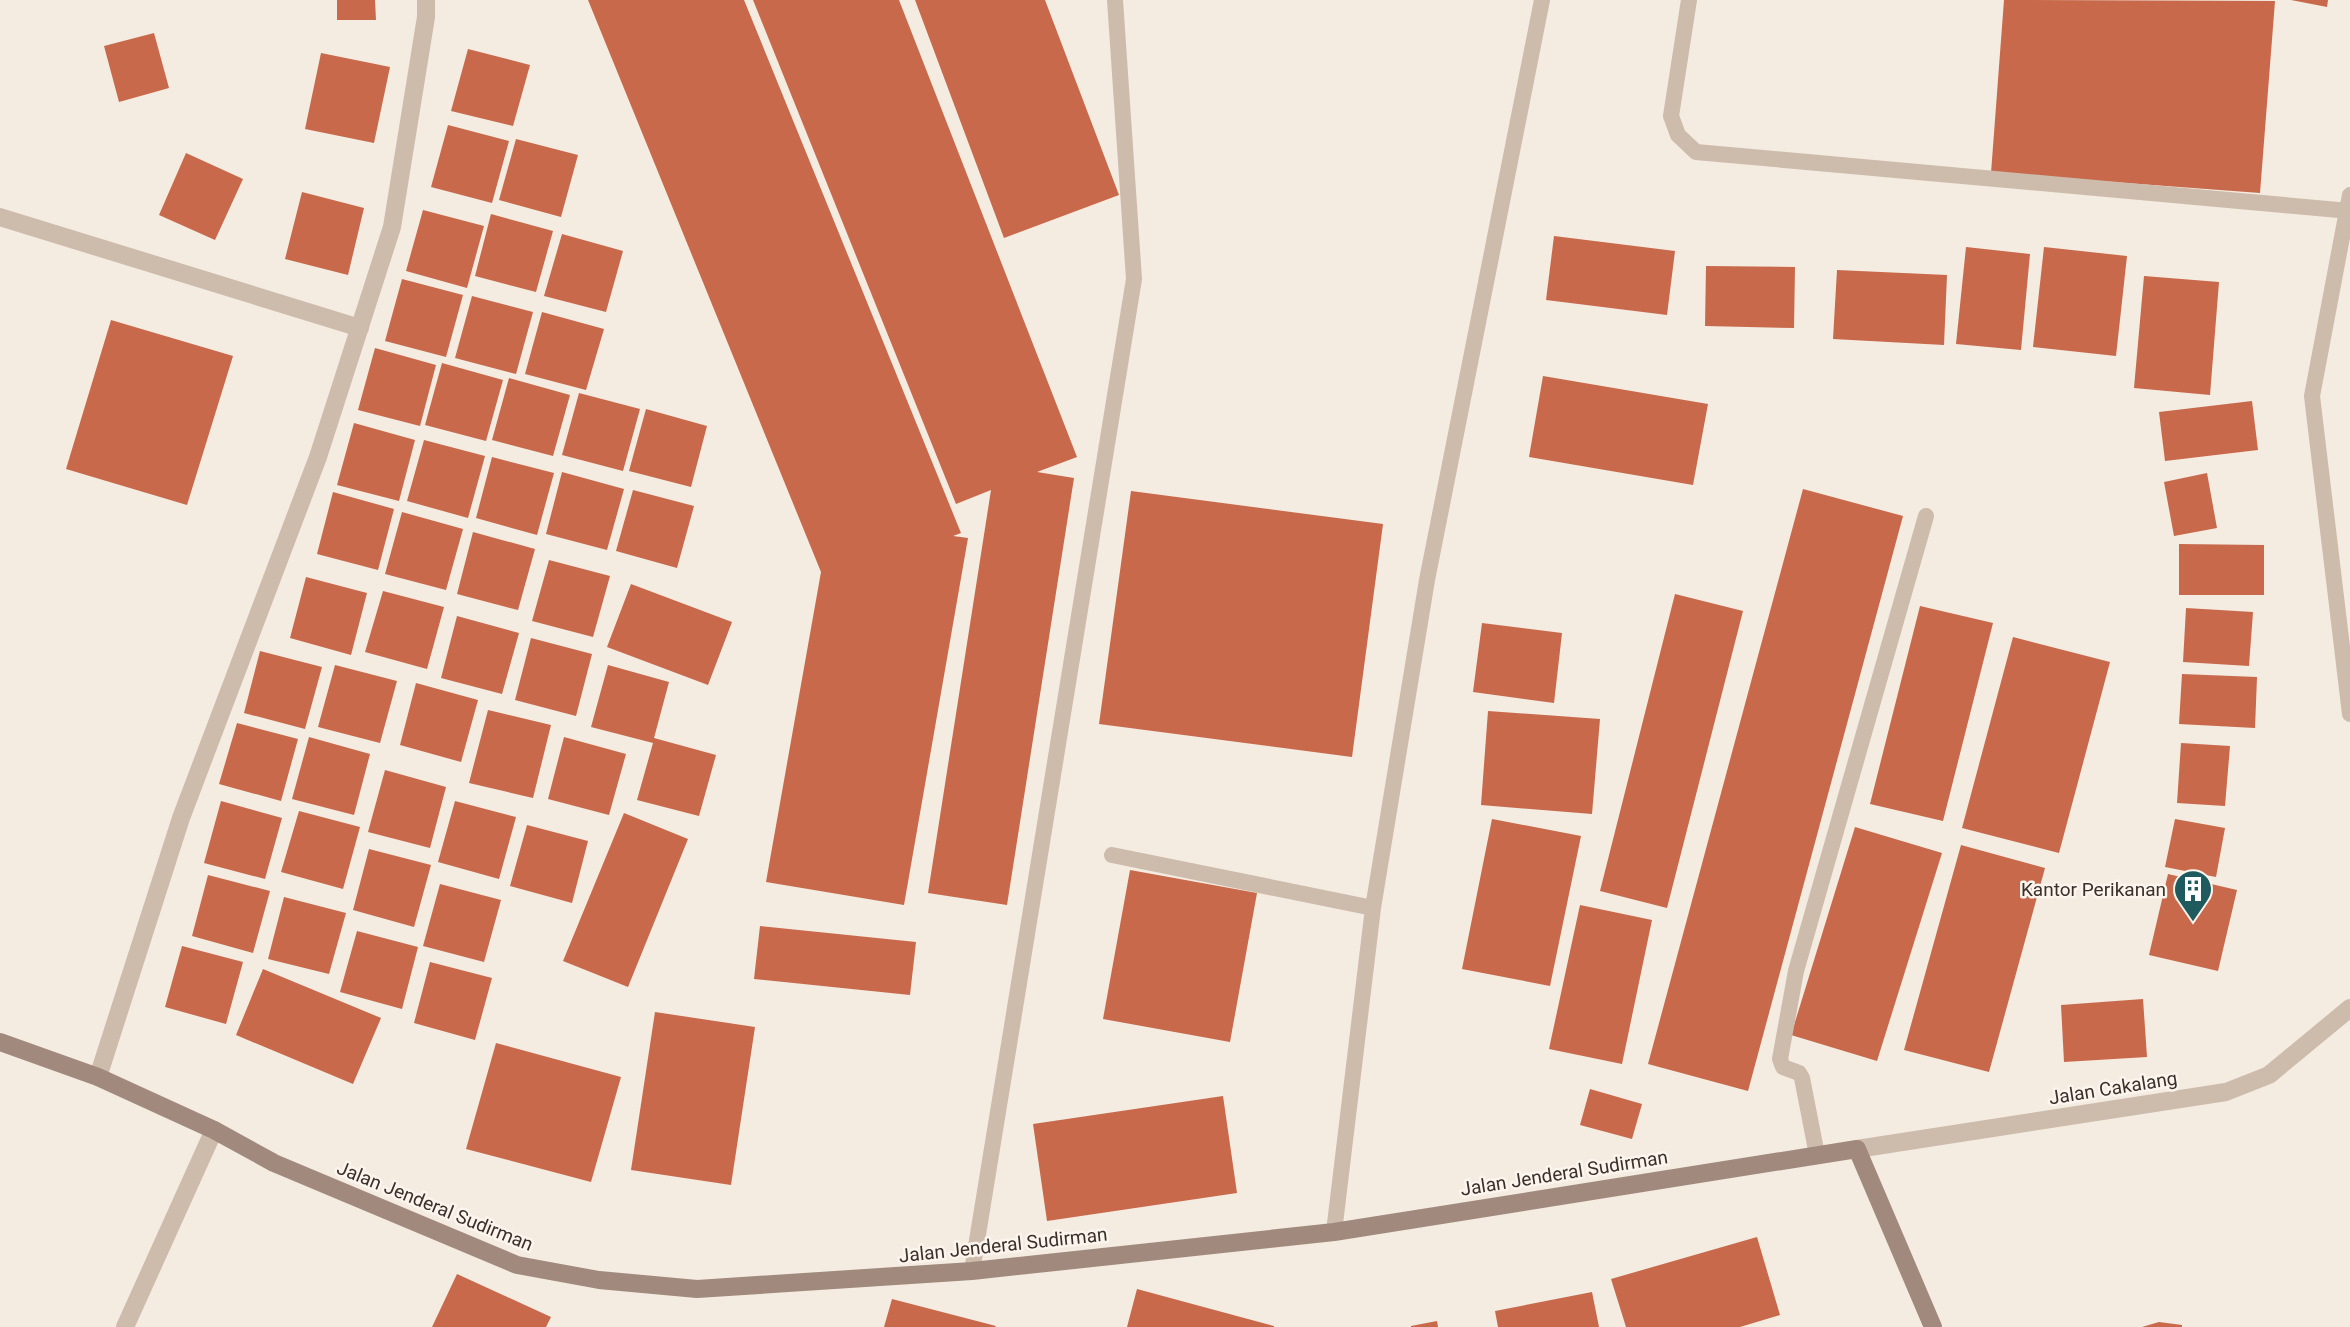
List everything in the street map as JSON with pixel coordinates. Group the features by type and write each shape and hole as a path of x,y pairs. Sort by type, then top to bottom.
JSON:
{"main road":[{"name":"Jalan Jenderal Sudirman","path":"0,1042 98,1077 214,1130 274,1163 517,1265 599,1280 697,1289 972,1271 1334,1231 1857,1149"},
{"path":"1857,1149 1933,1327"}],"street":[{"path":"98,1077 181,818 318,457 392,228 426,17 426,0"},
{"path":"0,217 360,328"},
{"name":"Jalan Cakalang","path":"1857,1149 2226,1092 2269,1075 2350,1008"},
{"path":"125,1327 214,1130"}],"lane":[{"path":"972,1271 1052,765 1134,279 1115,0"},
{"path":"1334,1231 1373,908 1427,580 1542,0"},
{"path":"1689,0 1671,116 1678,135 1696,152 2349,206 2312,396 2350,714"},
{"path":"1817,1155 1802,1078 1799,1073 1783,1067 1780,1059 1796,971 1926,516"},
{"path":"1112,855 1373,908"}],"building":[{"path":"337,0 375,0 376,20 337,20"},
{"path":"588,0 744,0 961,533 953,536 968,538 904,905 766,882 821,572"},
{"path":"753,0 899,0 1077,457 1037,472 1074,478 1007,905 928,893 991,490 956,504"},
{"path":"915,0 1045,0 1119,195 1004,238"},
{"path":"2004,0 2275,1 2260,193 1991,173"},
{"path":"2291,0 2328,0 2327,7"},
{"path":"154,33 169,88 119,102 104,46"},
{"path":"468,49 530,65 513,126 451,111"},
{"path":"321,53 390,67 374,143 305,129"},
{"path":"448,125 509,141 492,203 431,187"},
{"path":"516,139 578,155 561,217 499,200"},
{"path":"186,153 243,179 215,240 159,215"},
{"path":"302,192 364,208 348,275 285,259"},
{"path":"423,210 484,226 467,288 406,271"},
{"path":"491,214 553,231 536,292 475,276"},
{"path":"562,234 623,251 606,312 544,296"},
{"path":"1554,236 1675,251 1667,315 1546,300"},
{"path":"1966,247 2030,254 2021,350 1956,344"},
{"path":"2044,247 2127,256 2116,356 2033,347"},
{"path":"1706,266 1795,267 1794,328 1705,326"},
{"path":"1837,270 1947,275 1944,345 1833,339"},
{"path":"2144,276 2219,282 2210,395 2134,388"},
{"path":"402,279 463,295 446,357 385,341"},
{"path":"472,296 533,312 516,374 455,358"},
{"path":"542,312 604,329 586,390 525,374"},
{"path":"111,320 233,356 187,505 66,469"},
{"path":"375,348 436,365 420,426 358,410"},
{"path":"442,363 503,380 486,441 425,425"},
{"path":"1543,376 1708,404 1693,485 1529,457"},
{"path":"509,378 570,395 553,456 492,440"},
{"path":"579,393 640,409 623,471 562,455"},
{"path":"2252,401 2258,450 2165,461 2159,412"},
{"path":"646,409 707,426 691,487 629,471"},
{"path":"354,423 415,440 399,501 337,485"},
{"path":"424,440 485,456 468,518 407,501"},
{"path":"492,457 554,473 537,535 476,518"},
{"path":"562,472 624,489 607,550 546,534"},
{"path":"2207,473 2217,528 2174,536 2164,482"},
{"path":"1803,489 1903,516 1748,1091 1648,1064"},
{"path":"633,490 694,506 677,568 616,551"},
{"path":"1131,491 1383,524 1352,757 1099,724"},
{"path":"333,492 394,509 378,570 317,554"},
{"path":"402,512 463,529 446,590 385,574"},
{"path":"473,532 535,549 518,610 457,594"},
{"path":"2179,544 2264,545 2264,595 2179,595"},
{"path":"549,560 610,576 593,637 532,621"},
{"path":"306,577 367,593 351,655 290,638"},
{"path":"631,584 732,622 708,685 607,647"},
{"path":"383,591 444,607 427,669 365,652"},
{"path":"1675,594 1743,611 1667,908 1600,891"},
{"path":"1920,606 1993,623 1943,821 1870,804"},
{"path":"2186,608 2253,612 2249,666 2183,662"},
{"path":"457,616 519,633 502,694 441,678"},
{"path":"1482,623 1562,633 1554,703 1473,692"},
{"path":"2013,637 2110,662 2059,853 1962,828"},
{"path":"531,638 592,654 576,716 515,700"},
{"path":"260,651 322,667 305,729 244,713"},
{"path":"335,665 397,681 380,743 318,727"},
{"path":"608,665 669,682 654,738 716,755 699,816 637,800 653,743 591,727"},
{"path":"2182,674 2257,677 2255,728 2179,724"},
{"path":"416,683 478,700 461,762 400,745"},
{"path":"488,710 551,725 533,798 469,783"},
{"path":"1488,711 1600,719 1592,814 1481,805"},
{"path":"237,723 298,739 281,801 219,784"},
{"path":"309,737 370,754 354,815 292,799"},
{"path":"564,737 626,754 609,815 548,799"},
{"path":"2181,743 2230,746 2225,806 2177,803"},
{"path":"385,770 446,787 430,848 368,832"},
{"path":"221,801 282,818 265,879 204,863"},
{"path":"455,801 516,817 499,879 438,862"},
{"path":"299,811 360,827 343,889 281,872"},
{"path":"624,813 688,839 628,987 563,961"},
{"path":"1492,819 1581,836 1550,986 1462,969"},
{"path":"2175,819 2225,828 2216,877 2165,867"},
{"path":"527,825 588,841 572,903 510,886"},
{"path":"1855,827 1942,853 1877,1061 1791,1035"},
{"path":"1961,845 2045,868 1989,1072 1904,1050"},
{"path":"369,849 431,865 414,927 353,910"},
{"path":"1130,870 1257,893 1230,1042 1103,1019"},
{"name":"Kantor Perikanan","path":"2168,874 2237,890 2218,971 2149,955"},
{"path":"208,875 270,891 253,953 192,936"},
{"path":"440,884 501,900 484,962 423,946"},
{"path":"284,897 346,913 329,974 268,959"},
{"path":"1580,905 1652,920 1622,1064 1549,1049"},
{"path":"760,926 916,942 910,995 754,979"},
{"path":"357,931 418,947 402,1009 340,992"},
{"path":"182,946 243,962 226,1024 165,1007"},
{"path":"430,962 492,978 475,1040 414,1023"},
{"path":"263,969 381,1018 353,1084 236,1035"},
{"path":"2143,999 2147,1057 2064,1062 2061,1005"},
{"path":"655,1012 755,1027 731,1185 631,1170"},
{"path":"496,1043 621,1077 591,1182 466,1149"},
{"path":"1590,1089 1642,1104 1632,1139 1580,1125"},
{"path":"1223,1096 1237,1193 1047,1221 1033,1124"},
{"path":"1757,1237 1780,1315 1740,1327 1626,1327 1611,1279"},
{"path":"457,1274 551,1317 546,1327 432,1327"},
{"path":"1137,1289 1274,1326 1274,1327 1127,1327"},
{"path":"1592,1292 1599,1327 1498,1327 1495,1311"},
{"path":"892,1299 996,1326 884,1327"},
{"path":"1437,1321 1438,1327 1411,1327 1411,1326"},
{"path":"2159,1322 2182,1325 2182,1327 2142,1327"}],"place":[{"name":"Kantor Perikanan","path":"2193,923"}]}
